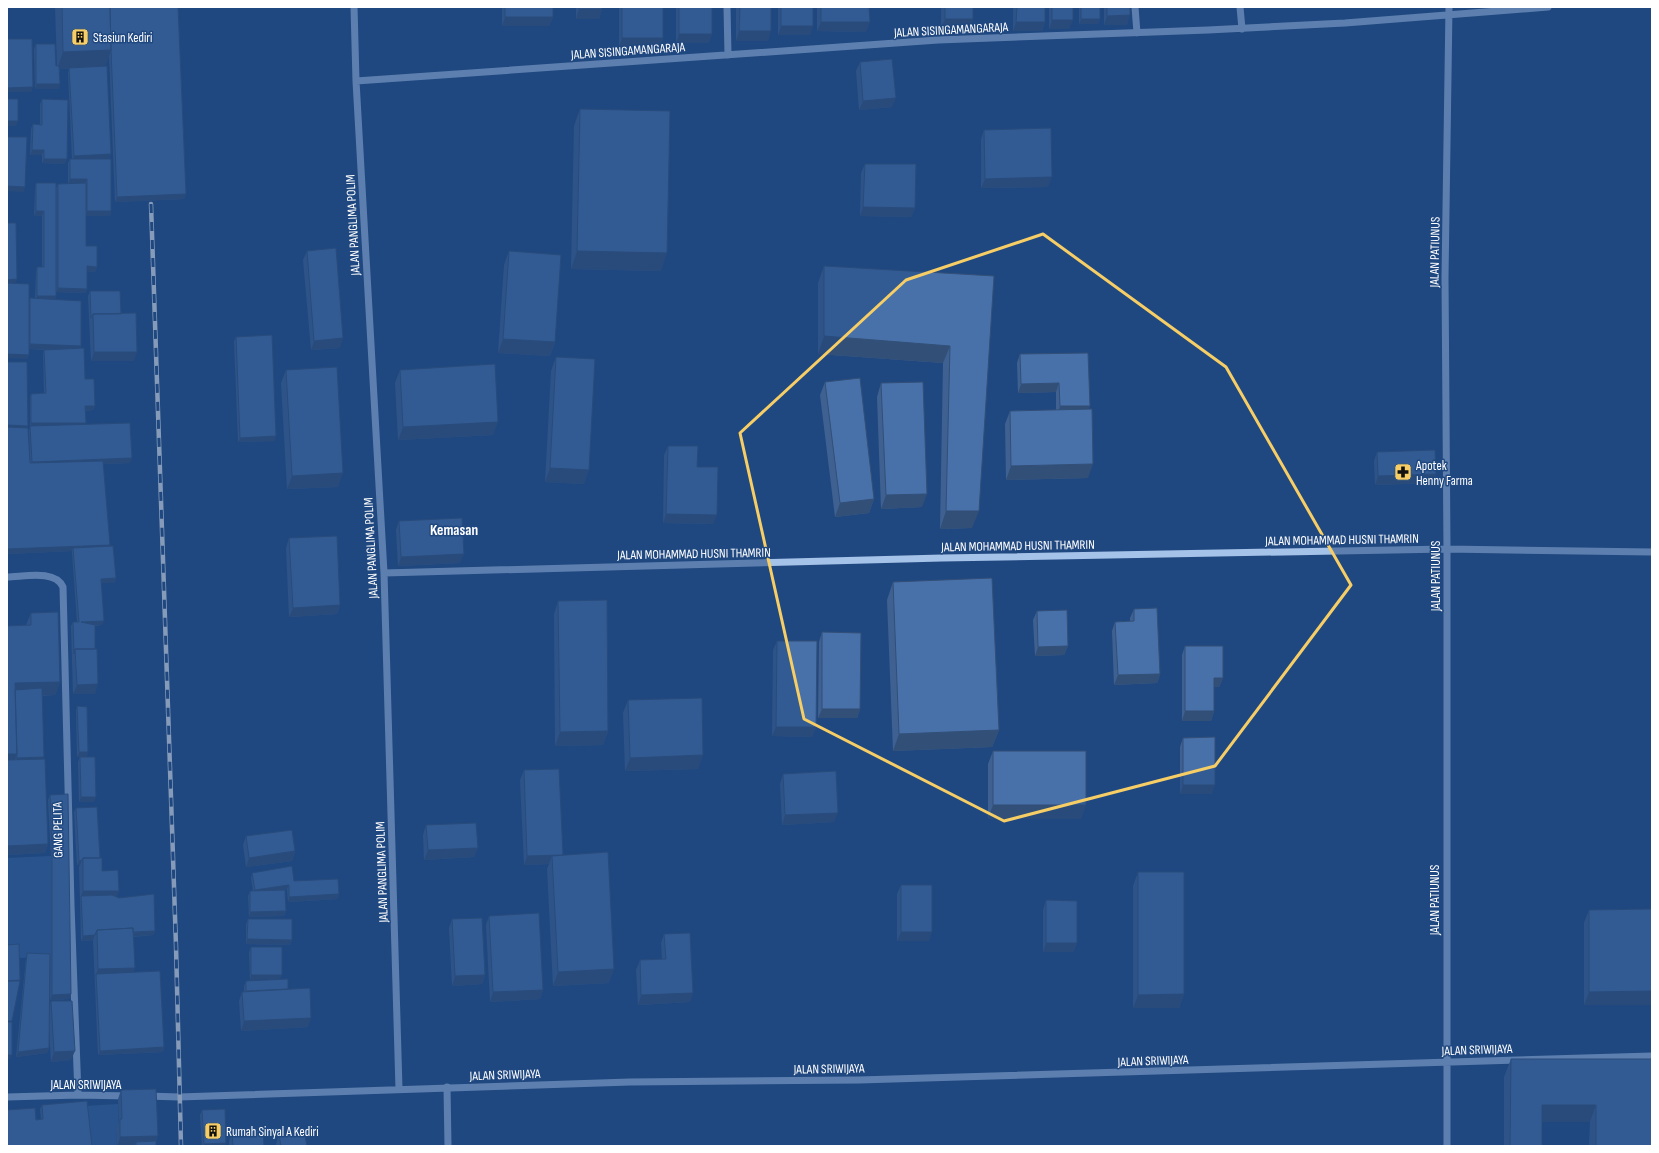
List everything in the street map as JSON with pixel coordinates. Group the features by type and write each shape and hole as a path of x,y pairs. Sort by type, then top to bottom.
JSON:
{"street":[{"name":"JALAN PANGLIMA POLIM","path":"354,7 356,81 384,573 399,1089"},
{"path":"727,7 728,55"},
{"path":"1135,7 1137,33"},
{"path":"1240,7 1242,28"},
{"name":"JALAN PATIUNUS","path":"1447,1146 1447,550 1445,278 1449,7"},
{"name":"JALAN SISINGAMANGARAJA","path":"356,81 938,40 1242,28 1449,15 1548,7"},
{"name":"JALAN MOHAMMAD HUSNI THAMRIN","path":"384,573 942,558 1447,550 1652,552"},
{"name":"GANG PELITA","path":"7,577 46,576 55,578 61,583 63,588 71,905 78,1095"},
{"name":"JALAN SRIWIJAYA","path":"7,1096 78,1095 154,1100 447,1087 630,1082 859,1080 1652,1056"},
{"path":"447,1087 448,1146"}],"highlighted area":[{"path":"1043,234 1226,367 1351,585 1215,766 1004,821 804,719 740,433 906,280"}],"shaded area":[{"path":"51,856 51,957 17,958 7,949 7,858"},
{"path":"118,1104 119,1128 116,1128 117,1146 90,1146 86,1106"}],"building":[{"name":"Stasiun Kediri","path":"62,7 110,7 111,50 63,52"},
{"path":"110,7 178,7 186,194 117,197"},
{"path":"505,7 553,7 553,17 505,17"},
{"path":"579,7 602,7 602,9 579,9"},
{"path":"622,7 663,7 663,38 622,38"},
{"path":"679,7 712,7 712,34 679,34"},
{"path":"740,7 771,7 771,31 739,31"},
{"path":"781,7 813,7 813,26 781,26"},
{"path":"821,7 869,7 870,22 821,22"},
{"path":"945,7 973,7 973,19 945,19"},
{"path":"1017,7 1045,7 1045,22 1016,22"},
{"path":"1052,7 1073,7 1073,20 1052,20"},
{"path":"1081,7 1100,7 1100,19 1081,19"},
{"path":"1107,7 1130,7 1130,15 1107,16"},
{"path":"7,39 32,39 33,87 7,88"},
{"path":"36,44 55,44 56,66 59,66 60,84 36,84"},
{"path":"892,59 896,98 863,101 860,62"},
{"path":"107,66 111,154 74,156 69,68"},
{"path":"7,99 18,99 18,121 7,121"},
{"path":"42,99 68,100 67,159 44,159 44,150 32,150 33,124 42,125"},
{"path":"580,109 670,111 667,253 577,251"},
{"path":"1051,128 1052,177 985,179 984,130"},
{"path":"7,137 27,137 25,187 7,186"},
{"path":"70,159 111,159 111,211 87,211 87,179 70,179"},
{"path":"865,164 916,164 915,208 863,207"},
{"path":"36,183 56,183 56,296 37,296 37,267 44,267 44,211 36,211"},
{"path":"86,183 86,246 97,246 97,267 87,266 87,289 58,288 58,184"},
{"path":"7,223 16,223 17,279 7,280"},
{"path":"336,248 343,338 314,341 307,251"},
{"path":"509,251 561,255 555,342 503,339"},
{"path":"824,266 994,276 979,511 946,511 950,346 824,336"},
{"path":"7,283 29,284 29,355 7,354"},
{"path":"90,291 120,291 121,314 93,314 91,318"},
{"path":"30,298 81,301 81,346 30,344"},
{"path":"136,313 137,352 94,352 93,314"},
{"path":"272,335 276,436 240,438 236,337"},
{"path":"84,348 85,379 94,379 95,406 85,406 86,423 31,423 31,394 46,393 44,350"},
{"path":"1088,353 1090,406 1060,406 1059,383 1021,384 1020,354"},
{"path":"556,357 595,359 589,470 550,468"},
{"path":"7,362 27,362 28,426 7,425"},
{"path":"495,364 498,422 403,427 400,370"},
{"path":"337,367 343,473 292,476 286,370"},
{"path":"860,378 874,499 840,503 825,382"},
{"path":"923,382 927,494 886,495 881,383"},
{"path":"1092,409 1093,464 1011,466 1010,411"},
{"path":"130,423 132,458 32,462 30,426"},
{"path":"7,427 28,428 30,463 103,461 110,545 7,549"},
{"path":"668,446 698,446 697,467 718,467 717,515 666,514"},
{"path":"1435,450 1436,474 1378,476 1377,452"},
{"path":"462,518 464,554 401,557 399,521"},
{"path":"337,536 340,605 293,608 289,538"},
{"path":"113,546 116,578 101,579 104,621 81,622 95,625 95,649 75,649 74,654 73,622 79,622 73,548"},
{"path":"992,578 999,730 899,734 893,582"},
{"path":"607,600 608,731 560,732 558,601"},
{"path":"1157,608 1160,674 1118,675 1115,622 1134,621 1134,609"},
{"path":"1067,610 1068,646 1038,647 1037,611"},
{"path":"58,612 60,682 15,683 17,754 7,754 7,626 31,625 31,613"},
{"path":"822,632 861,633 860,709 822,709"},
{"path":"777,641 817,641 816,727 776,727"},
{"path":"1185,646 1223,646 1223,678 1214,678 1214,711 1185,711"},
{"path":"75,649 97,649 98,684 77,685"},
{"path":"42,688 44,757 17,758 15,690"},
{"path":"702,698 703,755 630,758 628,700"},
{"path":"77,706 87,707 88,752 79,752"},
{"path":"1215,737 1215,785 1183,785 1183,738"},
{"path":"993,751 1086,751 1086,805 993,805"},
{"path":"80,757 95,757 96,797 81,797"},
{"path":"45,759 48,844 7,846 7,760"},
{"path":"559,769 563,855 527,856 524,770"},
{"path":"836,771 838,813 785,815 783,774"},
{"path":"68,794 71,994 52,995 52,851 50,795"},
{"path":"97,807 100,858 83,858 79,861 76,808"},
{"path":"476,823 478,848 428,850 426,825"},
{"path":"292,830 295,851 249,858 246,836"},
{"path":"608,852 614,969 558,972 552,856"},
{"path":"83,858 102,858 102,871 118,870 119,891 83,891"},
{"path":"292,866 294,881 338,879 339,894 289,897 289,885 255,890 252,873"},
{"path":"1138,872 1184,872 1184,994 1138,995"},
{"path":"901,885 932,885 932,932 901,932"},
{"path":"285,890 286,911 250,912 250,891"},
{"path":"154,894 155,931 133,932 133,928 97,930 95,935 83,936 81,896 112,895 119,898"},
{"path":"1046,900 1077,901 1077,943 1046,943"},
{"path":"1652,909 1652,991 1589,992 1589,910"},
{"path":"539,913 543,990 493,992 489,916"},
{"path":"482,918 485,975 455,976 452,919"},
{"path":"248,919 292,919 292,940 247,939"},
{"path":"133,928 135,968 98,969 97,930"},
{"path":"690,933 693,993 641,995 640,960 666,959 664,934"},
{"path":"19,944 20,980 7,981 7,945"},
{"path":"251,947 282,947 282,975 251,975"},
{"path":"27,953 50,954 49,1048 18,1052"},
{"path":"160,971 164,1047 100,1051 96,974"},
{"path":"288,979 288,989 246,991 246,981"},
{"path":"7,981 20,981 12,1021 7,1021"},
{"path":"310,988 311,1018 244,1021 242,992"},
{"path":"51,1001 72,1001 75,1051 54,1052"},
{"path":"7,1022 12,1022 12,1055 7,1055"},
{"path":"1511,1059 1652,1059 1652,1146 1596,1146 1596,1105 1542,1105 1542,1146 1510,1146"},
{"path":"156,1089 158,1136 120,1137 120,1119 122,1119 121,1090"},
{"path":"87,1101 92,1146 7,1146 7,1110 35,1108 36,1120 43,1119 42,1105"},
{"name":"Rumah Sinyal A Kediri","path":"225,1109 226,1143 204,1144 202,1110"},
{"path":"263,1130 264,1146 233,1146 232,1132"},
{"path":"304,1131 307,1146 281,1146 279,1135"},
{"path":"156,1141 156,1146 136,1146 136,1142"}],"railway":[{"path":"151,204 176,946 181,1146"}],"place":[{"name":"Stasiun Kediri","path":"80,37"},
{"name":"Apotek Henny Farma","path":"1403,472"},
{"name":"Rumah Sinyal A Kediri","path":"213,1131"}],"district":[{"name":"Kemasan","path":"454,530"}]}
